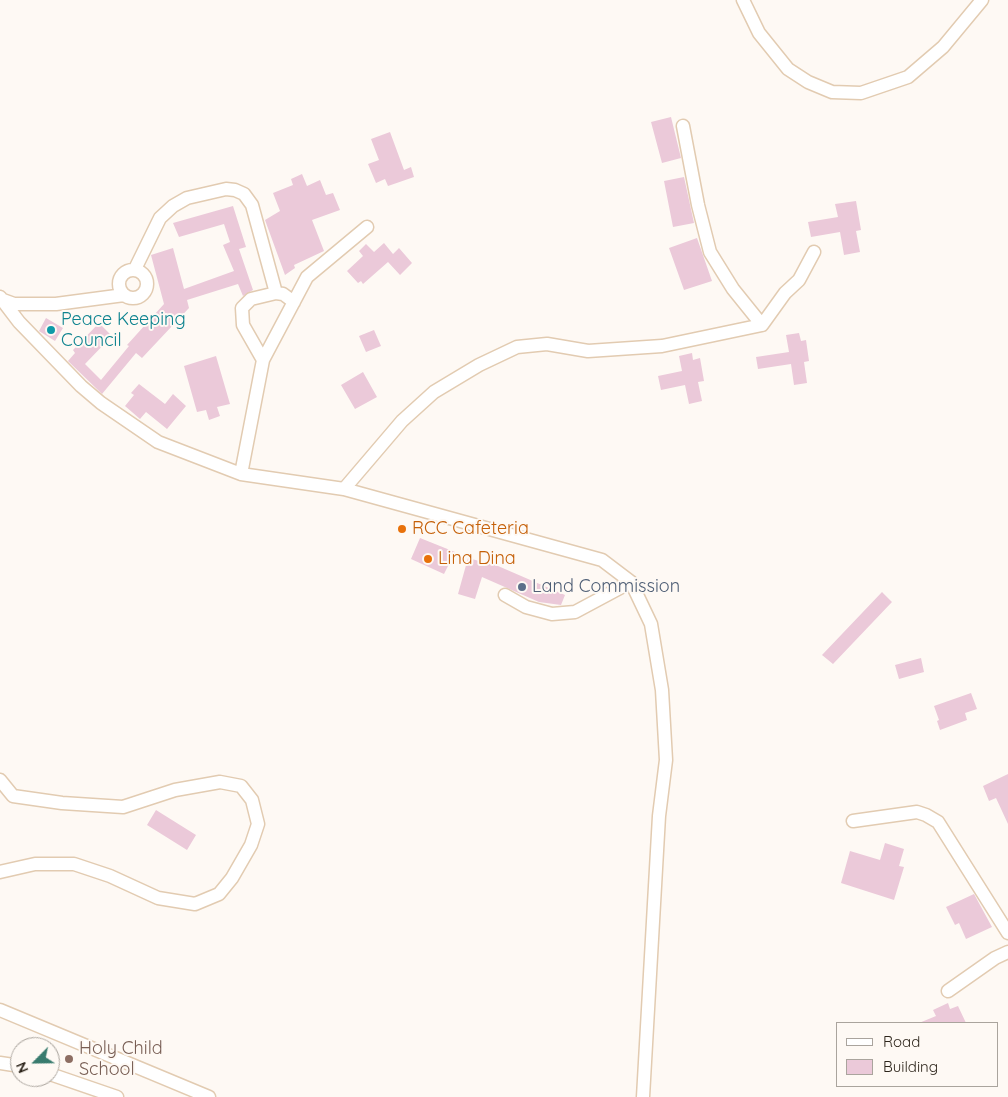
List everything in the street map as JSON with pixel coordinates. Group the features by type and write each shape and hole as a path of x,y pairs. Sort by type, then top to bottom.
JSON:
{"street":[{"path":"743,0 759,33 788,69 808,82 832,92 861,93 908,77 943,47 982,0"},
{"path":"683,126 698,205 710,252 732,289 762,325"},
{"path":"135,269 160,218 173,206 188,198 226,189 235,190 244,194 252,205 276,293"},
{"path":"241,474 263,360 308,277 367,227"},
{"path":"344,489 402,421 434,392 479,365 517,347 546,344 588,351 662,346 762,325 798,280 814,252"},
{"path":"1,298 14,304 56,304 124,295 131,298 138,297 147,286 146,278 142,272 135,269 128,270 122,275 119,281 120,289 124,295"},
{"path":"263,360 243,325 242,308 251,299 276,293 283,294 294,302"},
{"path":"1,298 38,343 102,403 158,442 241,474 344,489 602,560 631,582 651,624 662,690 666,760 659,816 643,1097"},
{"path":"505,595 526,607 552,614 575,612 631,582"},
{"path":"0,780 13,796 62,803 123,807 175,790 220,782 241,786 252,800 258,824 251,845 232,878 219,894 195,904 158,898 110,876 74,864 35,864 0,872"},
{"path":"853,821 917,812 938,822 1008,933"},
{"path":"948,991 980,968 1008,952"},
{"path":"0,1010 209,1097"},
{"path":"60,1077 117,1097"}],"building":[{"path":"671,117 681,158 662,163 651,122"},
{"path":"390,132 404,170 411,167 414,177 388,186 385,179 376,183 368,164 379,160 371,139"},
{"path":"302,174 307,186 320,180 326,195 333,193 340,210 312,220 324,251 294,265 295,268 285,275 265,220 280,211 273,193 293,185 291,179"},
{"path":"684,177 694,223 673,227 664,181"},
{"path":"856,201 861,230 856,231 860,252 844,255 840,232 811,237 808,222 838,217 835,204"},
{"path":"233,206 246,247 239,249 253,290 243,296 238,284 187,300 189,308 142,358 136,353 102,394 68,361 75,353 73,350 99,323 112,336 85,364 101,380 129,346 127,345 164,304 151,255 173,248 184,289 234,271 223,245 230,242 224,224 179,237 173,223"},
{"path":"697,238 712,281 684,290 669,248"},
{"path":"384,243 393,254 399,248 412,263 400,275 388,262 363,284 361,281 358,283 347,271 363,256 359,251 366,244 374,252"},
{"name":"Peace Keeping Council","path":"46,318 63,328 55,341 39,331"},
{"path":"374,330 381,346 366,352 359,336"},
{"path":"799,333 801,341 806,340 809,361 804,362 807,383 794,385 791,364 758,369 756,357 789,352 786,335"},
{"path":"692,353 693,360 700,358 704,381 698,382 702,401 689,404 685,385 661,390 658,376 682,371 679,356"},
{"path":"216,356 230,404 217,407 220,416 209,420 206,410 197,412 184,366"},
{"path":"363,372 377,397 355,409 341,385"},
{"path":"139,384 165,404 173,394 186,406 167,429 146,412 140,419 125,406 134,395 131,393"},
{"path":"420,538 455,552 444,574 411,559"},
{"path":"468,558 498,566 565,595 561,605 539,602 482,577 475,599 458,594"},
{"path":"882,592 892,602 833,664 822,655"},
{"path":"921,658 924,672 899,679 895,665"},
{"path":"971,693 977,709 965,713 967,720 940,730 934,706"},
{"path":"1008,774 1008,824 996,798 989,801 983,786"},
{"path":"156,810 196,835 187,850 147,825"},
{"path":"885,843 904,849 899,866 904,867 894,900 841,883 850,851 880,860"},
{"path":"974,894 992,927 966,939 959,923 955,925 946,907"},
{"path":"948,1003 950,1009 958,1006 966,1022 921,1022 936,1016 933,1010"}],"place":[{"name":"Peace Keeping Council","path":"51,330"},
{"name":"RCC Cafeteria","path":"402,529"},
{"name":"Lina Dina","path":"428,559"},
{"name":"Land Commission","path":"522,587"},
{"name":"Holy Child School","path":"69,1059"}]}
